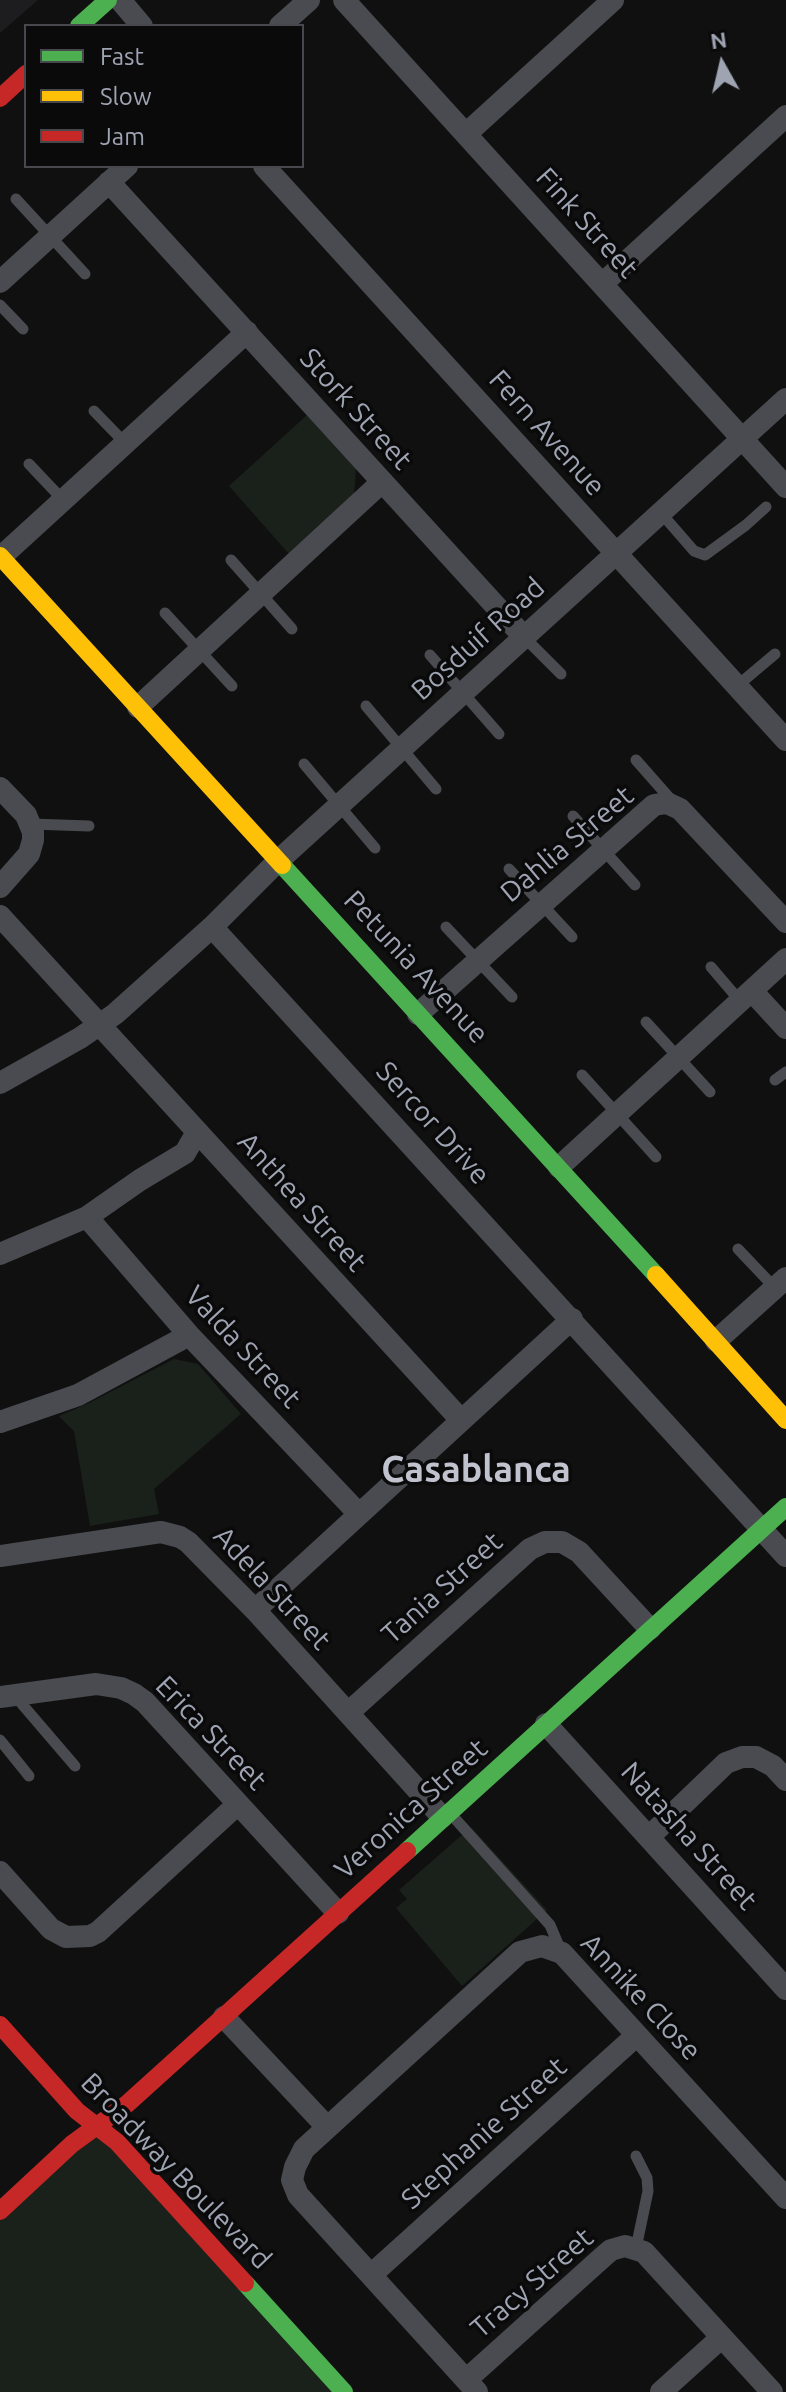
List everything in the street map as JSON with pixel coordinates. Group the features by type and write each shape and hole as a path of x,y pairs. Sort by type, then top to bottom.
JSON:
{"street":[{"path":"81,24 108,0"},
{"path":"120,0 140,24"},
{"path":"282,24 309,0"},
{"name":"Fink Street","path":"344,0 786,487"},
{"path":"466,134 613,0"},
{"path":"0,98 24,76"},
{"path":"602,284 786,116"},
{"path":"0,282 125,168"},
{"name":"Fern Avenue","path":"266,168 786,740"},
{"name":"Stork Street","path":"109,182 524,637"},
{"path":"0,556 247,332"},
{"name":"Bosduif Road","path":"212,927 278,861 786,399"},
{"path":"138,707 382,482"},
{"name":"Petunia Avenue","path":"0,556 786,1420"},
{"path":"0,788 26,815 33,840 29,854 0,887"},
{"name":"Dahlia Street","path":"418,1014 654,805 667,803 680,809 786,922"},
{"name":"Anthea Street","path":"0,916 461,1420"},
{"path":"0,1083 115,1014 212,927"},
{"name":"Sercor Drive","path":"212,927 786,1556"},
{"path":"559,1167 786,959"},
{"path":"746,996 786,1028"},
{"path":"0,1254 87,1217 185,1153 197,1132"},
{"name":"Valda Street","path":"87,1217 189,1335 359,1514"},
{"path":"716,1341 781,1283"},
{"path":"255,1610 572,1319"},
{"path":"0,1422 78,1395 189,1335"},
{"path":"761,1529 786,1507"},
{"name":"Veronica Street","path":"0,2211 72,2144 127,2104 761,1529"},
{"name":"Adela Street","path":"0,1556 150,1533 171,1534 188,1542 446,1815"},
{"name":"Tania Street","path":"348,1713 530,1549 545,1542 562,1542 579,1552 650,1629"},
{"name":"Erica Street","path":"8,1696 96,1684 121,1688 134,1694 145,1702 338,1913"},
{"name":"Natasha Street","path":"546,1724 786,1989"},
{"path":"650,1836 726,1763 742,1757 756,1757 773,1766 786,1780"},
{"path":"0,1872 51,1929 66,1937 90,1936 238,1804"},
{"name":"Annike Close","path":"471,2386 298,2195 292,2180 304,2149 520,1952 542,1946 562,1953 786,2198"},
{"path":"224,2017 327,2127"},
{"name":"Broadway Boulevard","path":"0,2025 77,2111 117,2142 344,2392"},
{"name":"Stephanie Street","path":"371,2275 637,2035"},
{"name":"Tracy Street","path":"471,2386 611,2250 625,2246 644,2252 772,2392"},
{"path":"661,2392 722,2337"}],"lane":[{"path":"16,199 85,274"},
{"path":"0,305 23,329"},
{"path":"94,411 125,443"},
{"path":"29,464 63,500"},
{"path":"661,513 694,551 705,555 766,507"},
{"path":"231,560 292,629"},
{"path":"165,613 232,686"},
{"name":"Stork Street","path":"524,637 561,674"},
{"path":"737,686 775,654"},
{"path":"430,655 499,734"},
{"path":"366,706 436,789"},
{"path":"636,760 680,809"},
{"path":"304,764 375,848"},
{"path":"573,816 635,885"},
{"path":"31,824 89,826"},
{"path":"509,869 572,937"},
{"path":"446,927 512,997"},
{"path":"711,967 746,996"},
{"path":"646,1022 710,1092"},
{"path":"775,1080 786,1072"},
{"path":"582,1075 656,1157"},
{"path":"738,1249 781,1283"},
{"path":"8,1696 75,1766"},
{"path":"0,1740 29,1776"},
{"path":"446,1815 550,1925 562,1953"},
{"path":"636,2156 647,2178 648,2191 636,2248"}],"shaded area":[{"path":"0,0 38,0 0,33"},
{"path":"307,415 356,468 354,494 289,554 229,486"},
{"path":"174,1359 198,1364 241,1414 154,1489 159,1514 90,1526 74,1431 59,1416"},
{"path":"471,1827 547,1910 462,1986 396,1908 407,1899 399,1890"},
{"path":"95,2127 343,2392 0,2392 0,2214"}],"traffic: fast":[{"path":"81,24 108,0"},
{"path":"282,865 656,1275"},
{"path":"407,1851 786,1507"},
{"path":"245,2283 344,2392"}],"traffic: slow":[{"path":"0,556 282,865"},
{"path":"656,1275 786,1420"}],"traffic: jam":[{"path":"0,98 24,76"},
{"path":"0,2211 72,2144 127,2104 407,1851"},
{"path":"0,2025 77,2111 117,2142 245,2283"}],"district":[{"name":"Casablanca","path":"476,1470"}]}
